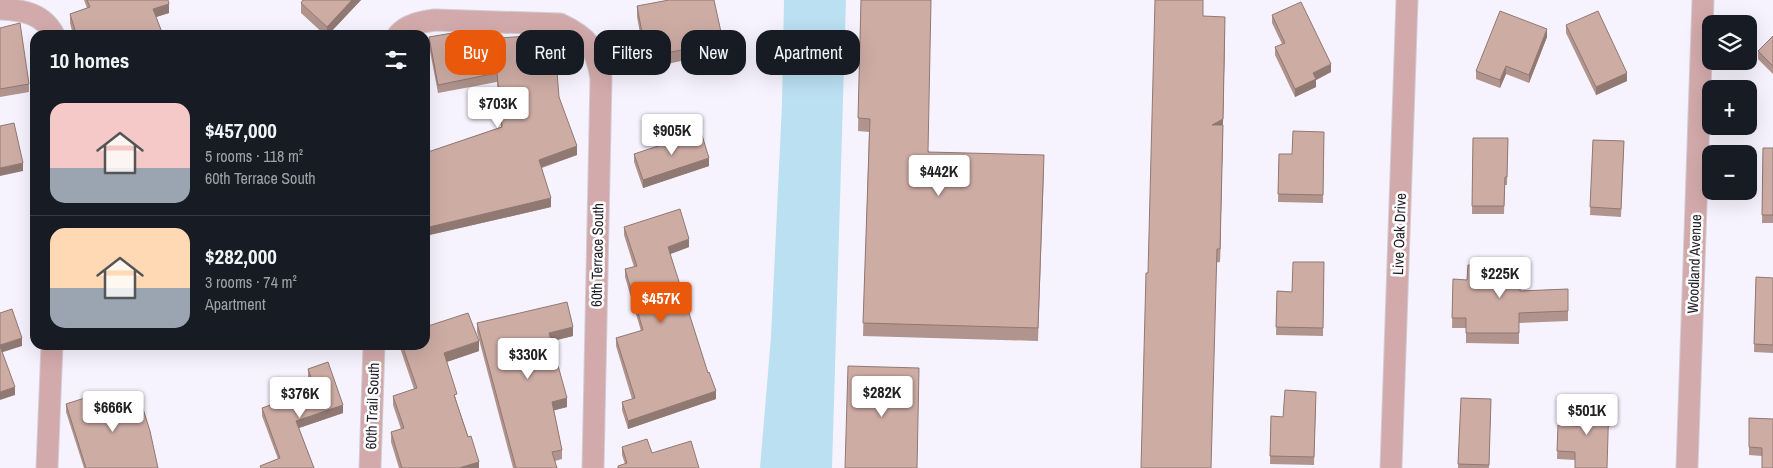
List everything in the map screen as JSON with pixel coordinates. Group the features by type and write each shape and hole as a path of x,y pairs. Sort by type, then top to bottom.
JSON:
{"street":[{"name":"Live Oak Drive","path":"1391,468 1407,0"},
{"name":"Woodland Avenue","path":"1687,468 1703,0"},
{"path":"0,9 22,10 39,18 50,30"},
{"name":"60th Terrace South","path":"404,30 417,23 435,20 560,24 577,32 590,44 598,60 601,78 593,468"},
{"path":"47,468 52,350"},
{"name":"60th Trail South","path":"370,468 374,350"}],"water":[{"path":"784,0 846,0 845,30 783,30"},
{"path":"783,75 844,75 832,468 760,468 771,337"}],"building":[{"path":"87,0 168,0 169,4 153,9 161,30 75,30 70,14 90,7"},
{"path":"303,0 352,0 327,27 301,3"},
{"path":"669,0 714,0 721,30 681,30 681,50 671,52 671,30 642,30 637,6"},
{"path":"861,0 931,0 928,152 1044,155 1038,328 863,323 870,119 858,118"},
{"path":"1155,0 1203,0 1203,16 1225,17 1223,119 1212,125 1223,125 1220,249 1217,249 1211,468 1141,468"},
{"path":"1301,2 1331,64 1313,73 1316,79 1295,89 1275,47 1285,43 1272,15"},
{"path":"1500,11 1547,29 1529,75 1506,66 1500,80 1476,71"},
{"path":"1598,11 1627,73 1596,87 1566,25"},
{"path":"20,23 29,84 0,89 0,28"},
{"path":"445,34 445,75 487,75 438,85 430,37"},
{"path":"1773,36 1773,66 1758,51"},
{"path":"516,37 516,75 557,75 559,97 577,146 539,160 551,198 430,227 430,151 502,127 497,75 506,75 506,38"},
{"path":"14,123 23,163 0,168 0,126"},
{"path":"1293,131 1324,132 1323,195 1278,194 1279,154 1292,154"},
{"path":"701,132 709,158 643,180 634,154"},
{"path":"1473,138 1508,138 1504,206 1472,206"},
{"path":"1593,140 1624,141 1621,209 1590,207"},
{"path":"1763,148 1773,148 1773,215 1762,215"},
{"path":"680,209 689,239 668,247 708,373 716,391 628,421 622,402 635,398 616,338 643,330 625,269 637,266 624,227"},
{"path":"1293,262 1324,262 1323,328 1276,327 1277,291 1292,292"},
{"path":"1468,265 1521,265 1520,291 1568,289 1568,311 1519,313 1519,333 1466,333 1466,318 1452,318 1453,279 1467,280"},
{"path":"1756,277 1773,278 1773,345 1754,344"},
{"path":"567,302 573,327 549,333 567,398 552,402 562,450 552,452 557,468 516,468 477,323"},
{"path":"12,309 22,338 0,345 0,313"},
{"path":"468,313 479,341 444,353 457,394 454,395 468,437 471,436 479,462 459,468 402,468 391,432 404,428 393,396 417,388 404,350 430,350 430,325"},
{"path":"0,346 15,387 0,392"},
{"path":"328,362 343,405 296,421 314,468 261,468 260,466 280,458 262,408 315,389 308,369"},
{"path":"848,366 919,368 917,468 845,468"},
{"path":"1285,390 1316,392 1314,457 1270,456 1271,416 1283,417"},
{"path":"138,393 150,431 158,468 86,468 66,404 97,394 101,405"},
{"path":"1461,398 1491,399 1489,465 1458,464"},
{"path":"1578,401 1609,401 1607,468 1575,468 1575,452 1557,451 1558,425 1578,426"},
{"path":"1749,418 1773,419 1773,468 1762,468 1762,448 1749,447"},
{"path":"647,439 652,453 691,441 699,468 618,468 618,466 627,463 622,447"}]}
